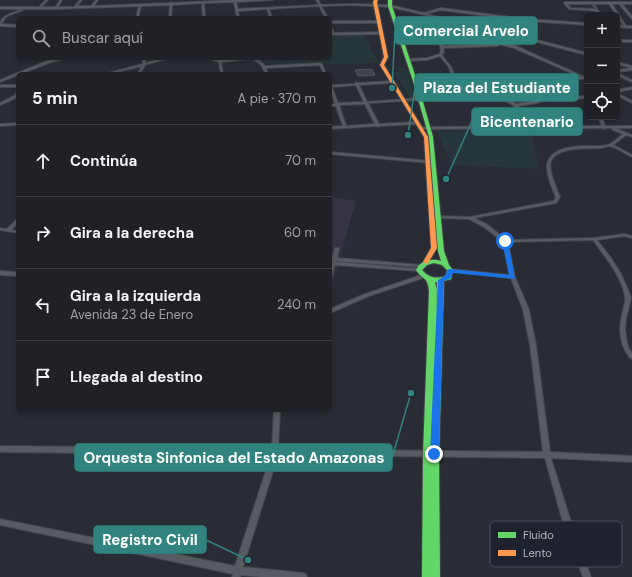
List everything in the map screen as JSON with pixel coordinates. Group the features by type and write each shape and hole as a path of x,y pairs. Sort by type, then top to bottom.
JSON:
{"main road":[{"path":"376,1 386,57 382,65 422,126"},
{"path":"390,3 415,82 419,99 422,126 426,137 431,162 441,251 448,268 449,276 441,280"},
{"path":"424,271 434,248 431,162"},
{"path":"424,271 438,262 448,268"},
{"path":"424,271 441,280"},
{"path":"424,271 432,283 433,291 431,454 427,577"},
{"path":"435,577 431,454 441,280"}],"street":[{"path":"39,8 47,0"},
{"path":"56,8 61,0"},
{"path":"75,7 81,0"},
{"path":"92,7 97,0"},
{"path":"0,8 92,7 272,0"},
{"path":"317,0 322,6 326,16"},
{"path":"617,0 632,18"},
{"path":"235,1 238,16"},
{"path":"236,10 322,6 376,1 390,3 438,17 584,53"},
{"path":"203,2 204,16"},
{"path":"597,10 570,9 565,3 632,4"},
{"path":"593,3 597,10"},
{"path":"610,3 626,27"},
{"path":"137,16 140,4"},
{"path":"170,16 171,4"},
{"path":"0,24 6,16 27,8"},
{"path":"268,9 270,16"},
{"path":"424,13 441,9 529,20 584,24"},
{"path":"438,17 428,22 428,26 443,47 444,50 441,56"},
{"path":"332,22 379,22"},
{"path":"436,36 449,25 460,22"},
{"path":"0,24 16,26"},
{"path":"620,26 632,27"},
{"path":"443,30 505,44 538,56 583,77"},
{"path":"332,34 382,33"},
{"path":"623,41 632,41"},
{"path":"443,47 505,44"},
{"path":"407,60 427,59 441,56"},
{"path":"441,56 450,67 458,83 462,98"},
{"path":"23,72 56,60"},
{"path":"140,72 144,64 144,60"},
{"path":"114,72 160,60"},
{"path":"222,72 220,61 230,60"},
{"path":"257,60 260,61 265,67 266,72"},
{"path":"265,67 321,64 324,72"},
{"path":"620,64 632,68"},
{"path":"620,72 632,68"},
{"path":"0,81 16,75"},
{"path":"620,75 632,81"},
{"path":"415,82 525,85 583,77"},
{"path":"332,86 356,83 392,82"},
{"path":"356,83 378,126"},
{"path":"0,86 16,86"},
{"path":"620,90 632,88"},
{"path":"332,92 345,127"},
{"path":"0,104 16,95"},
{"path":"620,96 632,102"},
{"path":"517,105 541,100 584,97"},
{"path":"332,105 419,99 499,98 508,100 517,105 527,128"},
{"path":"601,120 604,128"},
{"path":"0,125 16,124"},
{"path":"332,128 378,126 527,128 632,127"},
{"path":"613,128 632,136"},
{"path":"438,217 470,218 555,202 558,197 551,181 548,168 548,162 553,155 581,148 611,144 625,134"},
{"path":"611,144 632,156"},
{"path":"332,153 431,162"},
{"path":"470,218 486,226 505,241 513,277 526,310 533,345 547,455 567,521"},
{"path":"8,230 16,224"},
{"path":"0,229 16,232"},
{"path":"505,241 594,239 624,235 632,237"},
{"path":"594,239 612,265 628,300 622,328 626,351 632,357"},
{"path":"332,268 337,248"},
{"path":"334,261 424,271"},
{"path":"448,268 513,277"},
{"path":"332,310 424,271"},
{"path":"0,273 16,274"},
{"path":"237,574 275,453 277,412"},
{"path":"0,448 275,453 547,455 632,459"},
{"path":"0,522 237,574 303,577"},
{"path":"583,567 587,577"}],"shaded area":[{"path":"332,34 363,34 379,63 267,66 266,62 262,60 332,60"},
{"path":"396,67 404,67 405,71 408,71 414,96 412,98 408,96 394,72 404,71 398,71"},
{"path":"436,130 531,131 539,169 452,165"},
{"path":"332,197 356,201 332,286"}],"building":[{"path":"372,69 375,75 358,76 355,70"}],"traffic: fast":[{"path":"390,0 390,6 415,81 431,137 441,251 446,265"},
{"path":"434,261 444,264 450,270 449,277 441,280 432,280 422,274 419,270 423,264 434,261"},
{"path":"427,577 428,454 433,291 432,283 429,279"},
{"path":"435,577 434,454 441,280"}],"traffic: slow":[{"path":"376,0 375,2 386,57 382,65 426,137 434,248 426,262"}],"place":[{"name":"Comercial Arvelo","path":"392,88"},
{"name":"Plaza del Estudiante","path":"408,135"},
{"name":"Bicentenario","path":"446,179"},
{"name":"Orquesta Sinfonica del Estado Amazonas","path":"411,393"},
{"name":"Registro Civil","path":"248,560"}],"route":[{"path":"434,454 441,280 446,279 449,276 450,270 513,277 505,241"}]}
